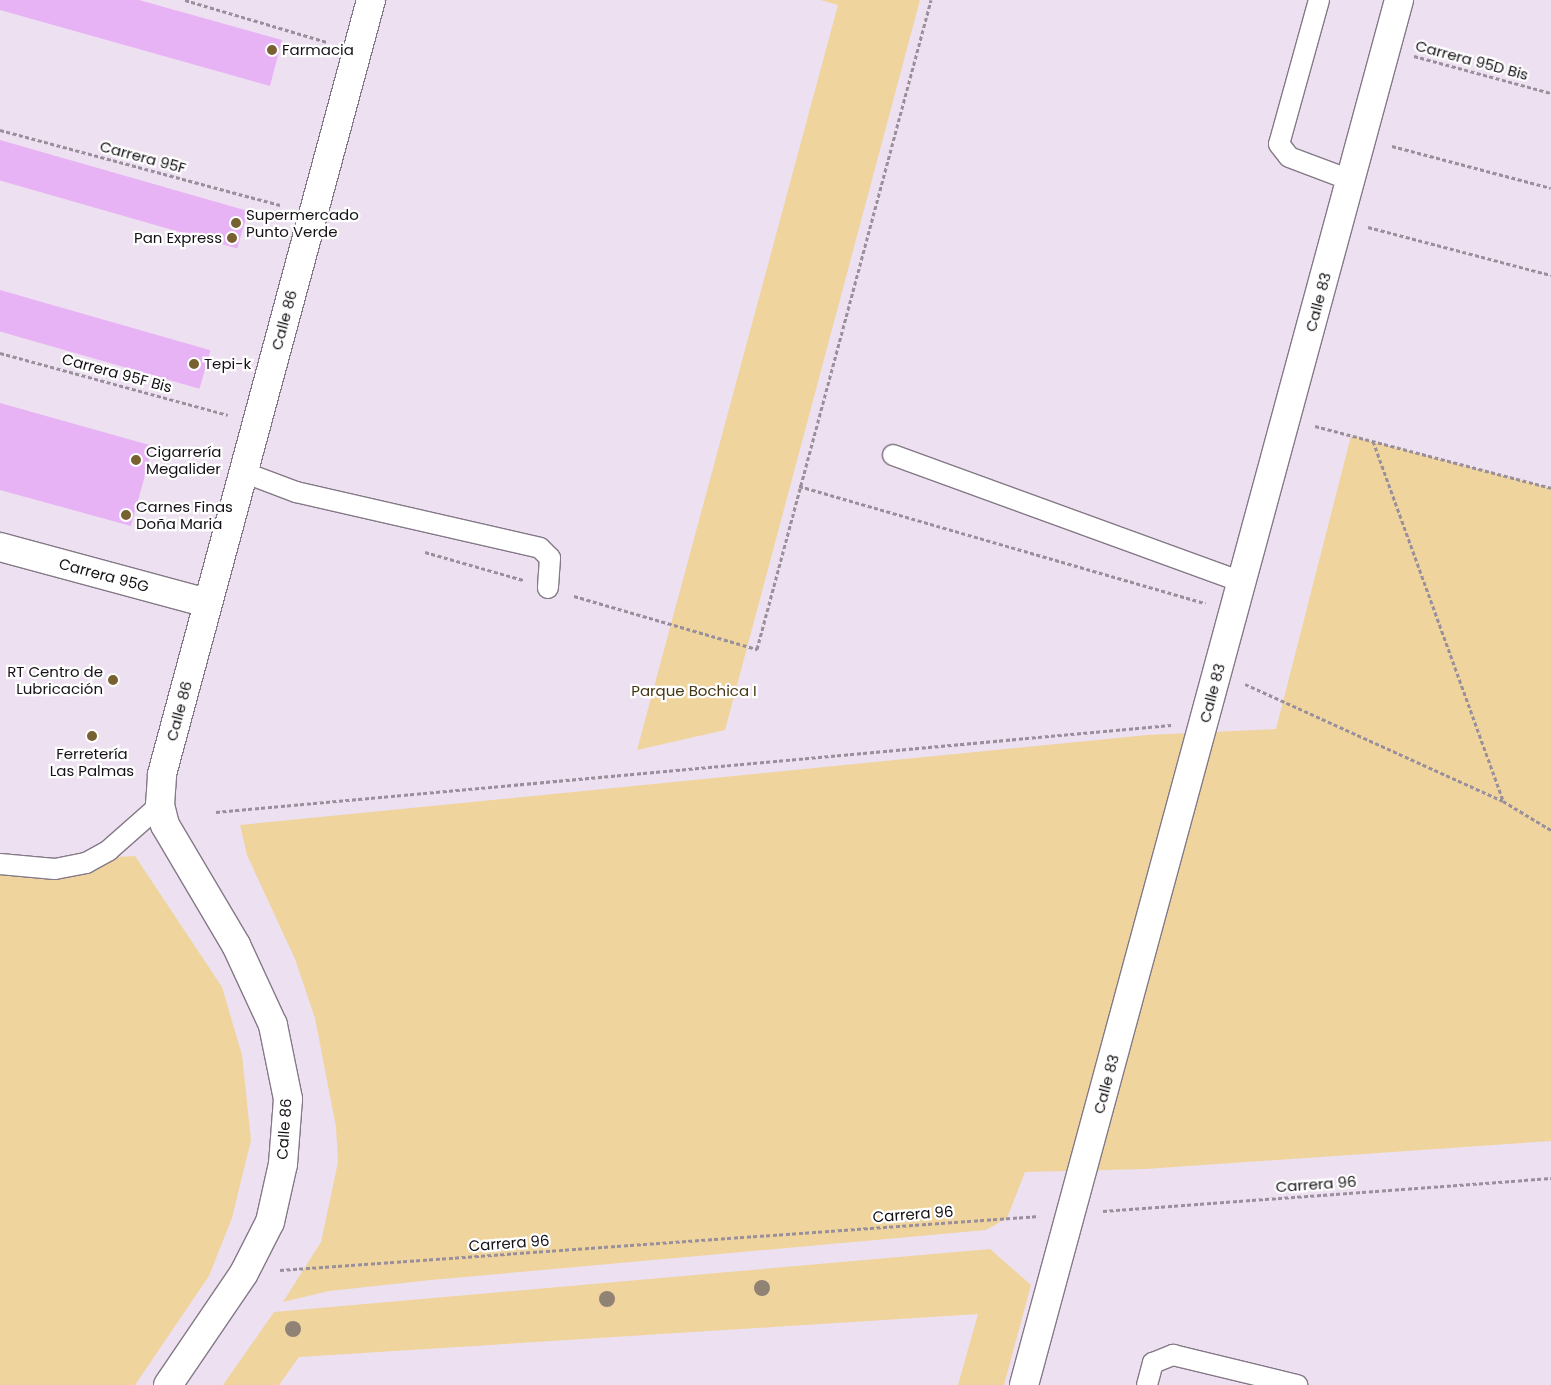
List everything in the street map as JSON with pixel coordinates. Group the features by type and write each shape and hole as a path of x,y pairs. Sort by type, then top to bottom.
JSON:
{"street":[{"name":"Calle 86","path":"168,1385 244,1273 270,1222 283,1164 288,1099 273,1025 236,945 165,824 160,805 162,774 371,0"},
{"name":"Calle 83","path":"1024,1385 1399,0"},
{"name":"Carrera 95G","path":"0,547 208,604"}],"lane":[{"path":"1319,0 1279,144 1288,157 1350,180"},
{"path":"893,455 1242,582"},
{"path":"243,472 296,492 540,548 550,558 548,588"},
{"path":"0,864 55,869 86,863 110,850 160,805"},
{"path":"1147,1385 1153,1363 1173,1354 1297,1385"}],"path":[{"path":"185,0 327,42"},
{"path":"757,649 799,486 931,0"},
{"name":"Carrera 95D Bis","path":"1386,49 1551,93"},
{"name":"Carrera 95F","path":"0,130 280,205"},
{"path":"1362,138 1551,188"},
{"path":"1340,220 1551,275"},
{"name":"Carrera 95F Bis","path":"0,352 228,415"},
{"path":"1286,418 1551,488"},
{"path":"1373,441 1503,801"},
{"path":"799,486 1234,612"},
{"path":"1218,670 1503,801 1551,830"},
{"path":"216,812 1204,722"},
{"name":"Carrera 96","path":"276,1271 1551,1178"}],"green space":[{"name":"Parque Bochica I","path":"821,0 920,0 725,730 637,750 838,5"},
{"path":"1351,436 1551,488 1551,1141 1145,1169 1025,1172 1007,1218 986,1230 431,1280 329,1291 283,1302 321,1242 338,1162 336,1127 315,1018 295,959 247,855 240,825 1147,735 1276,729"},
{"path":"135,856 222,987 242,1055 251,1140 232,1218 209,1276 135,1385 0,1385 0,863"},
{"path":"990,1249 1031,1285 1004,1385 958,1385 978,1314 299,1357 279,1385 223,1385 274,1312"}],"building":[{"path":"0,0 139,0 282,40 270,86 0,10"},
{"path":"0,140 248,211 237,249 0,181"},
{"path":"0,290 211,350 199,389 0,332"},
{"path":"0,403 153,446 131,526 0,490"}],"place":[{"name":"Farmacia","path":"272,50"},
{"name":"Supermercado Punto Verde","path":"236,223"},
{"name":"Pan Express","path":"232,238"},
{"name":"Tepi-k","path":"194,364"},
{"name":"Cigarrería Megalider","path":"136,460"},
{"name":"Carnes Finas Doña Maria","path":"126,515"},
{"name":"RT Centro de Lubricación","path":"113,680"},
{"name":"Ferretería Las Palmas","path":"92,736"}]}
